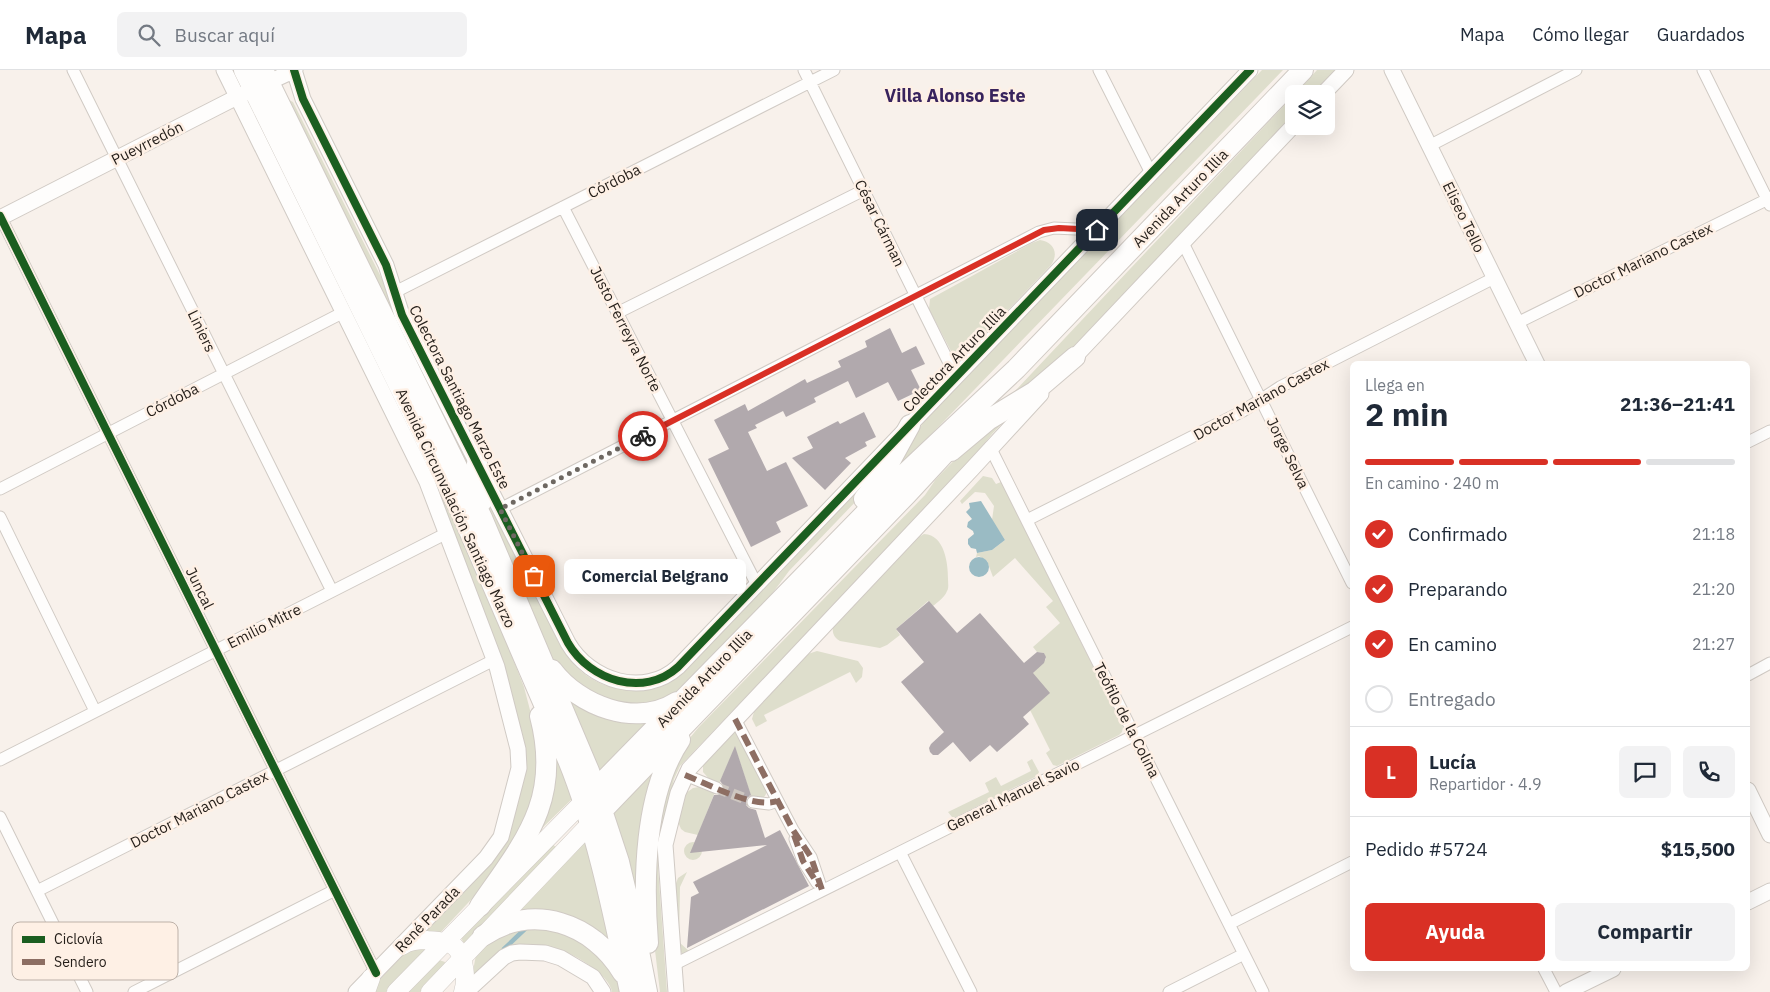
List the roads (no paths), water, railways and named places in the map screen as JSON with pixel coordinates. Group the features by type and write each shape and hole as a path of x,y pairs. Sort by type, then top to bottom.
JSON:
{"highway":[{"name":"Avenida Circunvalación Santiago Marzo","path":"244,70 256,85 461,512 508,599 532,634 596,817 629,902 647,992"},
{"name":"Avenida Arturo Illia","path":"596,817 703,692 756,625 917,462 1016,369 1303,70"},
{"path":"936,464 988,420 1026,399 1075,358"},
{"name":"Avenida Arturo Illia","path":"589,795 703,692 936,464 1016,369"},
{"path":"756,625 799,567 872,490 910,425"},
{"path":"477,463 480,495 541,721 546,748 547,768 542,801 530,832 480,906"},
{"name":"Avenida Circunvalación Santiago Marzo","path":"508,599 572,770 589,795"},
{"path":"532,634 550,668 561,681 583,698 602,707 632,712 656,710 671,706 703,692"},
{"path":"651,992 645,886 646,857 652,820 660,785 672,753 688,729 703,692"},
{"name":"Avenida Circunvalación Santiago Marzo","path":"596,817 629,987"},
{"path":"483,936 501,926 522,920 544,920 566,924 586,934 604,949 615,961 629,987"}],"main road":[{"name":"Avenida Arturo Illia","path":"396,992 589,795"},
{"name":"Avenida Arturo Illia","path":"430,992 596,817"},
{"path":"402,946 416,940 445,943 456,948 462,959 466,980 465,992"}],"street":[{"name":"Liniers","path":"72,70 332,591"},
{"path":"224,70 256,85 344,312 428,482 494,660"},
{"name":"Pueyrredón","path":"0,217 117,159 256,85 295,70"},
{"name":"Colectora Santiago Marzo Este","path":"295,70 303,99 386,265 402,315 568,643 582,662 602,675 618,680 650,683 658,681 678,667"},
{"name":"César Cárman","path":"804,70 956,377"},
{"name":"Córdoba","path":"395,292 834,70"},
{"path":"1099,70 1151,173"},
{"name":"Colectora Arturo Illia","path":"678,667 1250,70"},
{"path":"1332,85 1346,70"},
{"name":"Eliseo Tello","path":"1392,70 1536,361"},
{"path":"1429,146 1576,70"},
{"path":"1703,70 1769,201"},
{"path":"676,992 665,845 678,793 685,775 697,759 1285,134"},
{"path":"617,313 864,190"},
{"name":"Doctor Mariano Castex","path":"1517,322 1769,201"},
{"name":"Justo Ferreyra Norte","path":"563,207 757,585"},
{"name":"Juncal","path":"0,217 335,890 371,981"},
{"path":"500,509 1044,230 1059,228 1097,230"},
{"name":"Jorge Selva","path":"1183,242 1350,579"},
{"name":"Doctor Mariano Castex","path":"1027,520 1243,411 1280,387 1494,278"},
{"name":"Córdoba","path":"0,489 344,312"},
{"path":"1750,441 1770,431"},
{"name":"Teófilo de la Colina","path":"990,447 1263,992"},
{"path":"0,518 96,711"},
{"name":"Emilio Mitre","path":"0,760 447,532"},
{"name":"General Manuel Savio","path":"673,965 1350,627"},
{"name":"Doctor Mariano Castex","path":"37,891 494,660"},
{"name":"René Parada","path":"356,992 371,981 486,858 497,844 504,829 520,762 507,702 494,660"},
{"path":"1750,673 1770,663"},
{"path":"735,719 792,830 803,861 822,890"},
{"path":"685,775 717,788"},
{"path":"1750,794 1770,835"},
{"path":"753,802 765,804 778,802"},
{"path":"0,817 52,922"},
{"path":"900,852 970,992"},
{"path":"1229,924 1350,863"},
{"path":"178,970 335,890"},
{"path":"1750,901 1770,891"},
{"path":"465,992 498,962 508,955 520,952 545,953 557,956 593,977 604,992"},
{"path":"1169,992 1244,954"},
{"path":"1545,971 1556,992"},
{"path":"1566,992 1609,971"},
{"path":"81,980 87,992"},
{"path":"134,992 158,980"}],"water":[{"path":"981,501 1005,540 992,550 977,553 976,549 971,548 968,544 968,539 974,534 967,527 968,522 972,519 966,512 970,508 969,503"},
{"path":"979,557 986,560 989,567 986,574 979,577 972,574 969,567 972,560"}],"waterway":[{"path":"504,949 527,927"}],"tunnel":[{"path":"717,788 753,802"}],"place":[{"name":"Comercial Belgrano","path":"534,576"}],"district":[{"name":"Villa Alonso Este","path":"955,95"}]}
